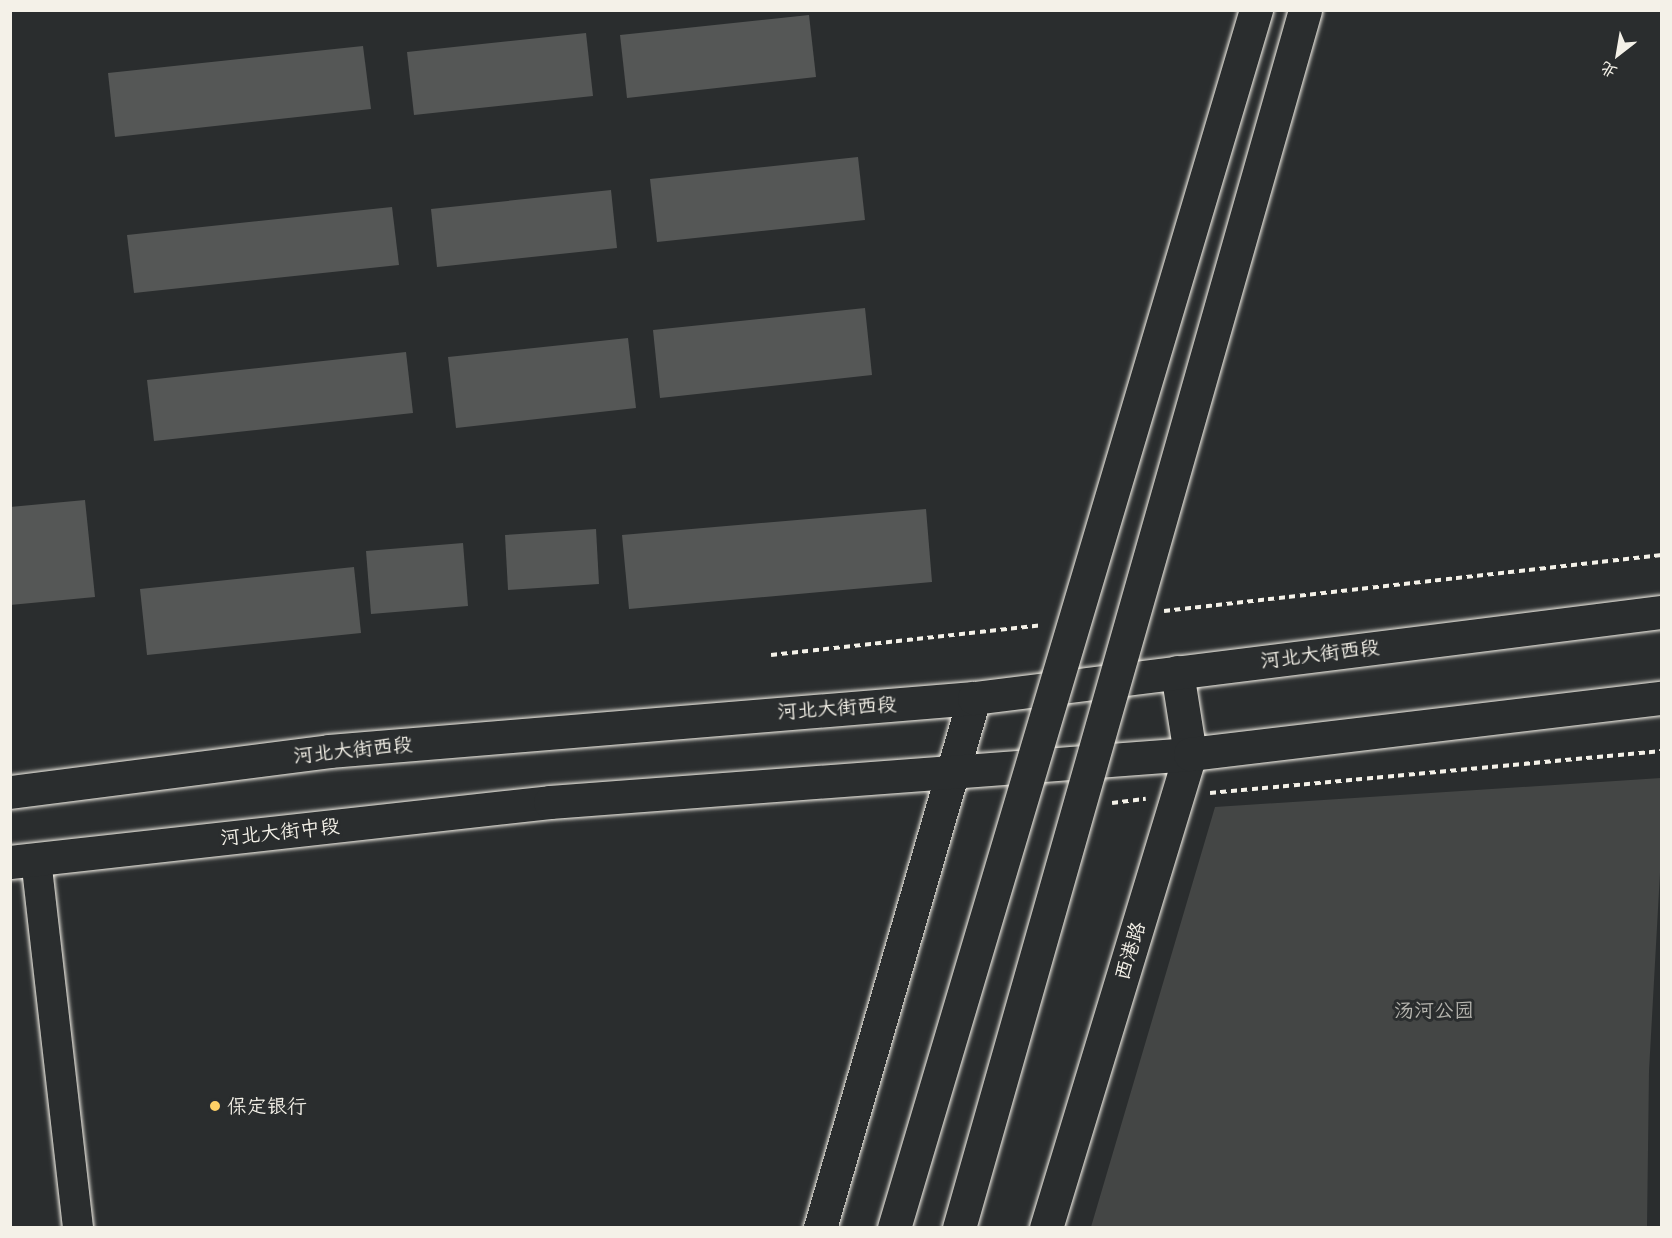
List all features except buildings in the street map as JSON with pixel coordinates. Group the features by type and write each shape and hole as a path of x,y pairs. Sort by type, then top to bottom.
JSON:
{"main road":[{"path":"894,1227 1256,10"},
{"path":"959,1227 1305,10"},
{"name":"河北大街西段","path":"10,792 329,751 974,698 1661,612"},
{"name":"西港路","path":"1046,1227 1190,754 1177,672"},
{"path":"820,1227 974,698"},
{"path":"951,771 1190,754 1662,698"},
{"name":"河北大街中段","path":"23,861 550,802 951,771"}],"street":[{"path":"23,861 78,1227"}],"path":[{"path":"1161,611 1662,555"},
{"path":"771,655 1043,624"},
{"path":"1109,803 1662,751"}],"green space":[{"name":"汤河公园","path":"1661,778 1661,855 1649,1071 1647,1227 1091,1227 1215,807"}],"place":[{"name":"保定银行","path":"215,1106"}]}
